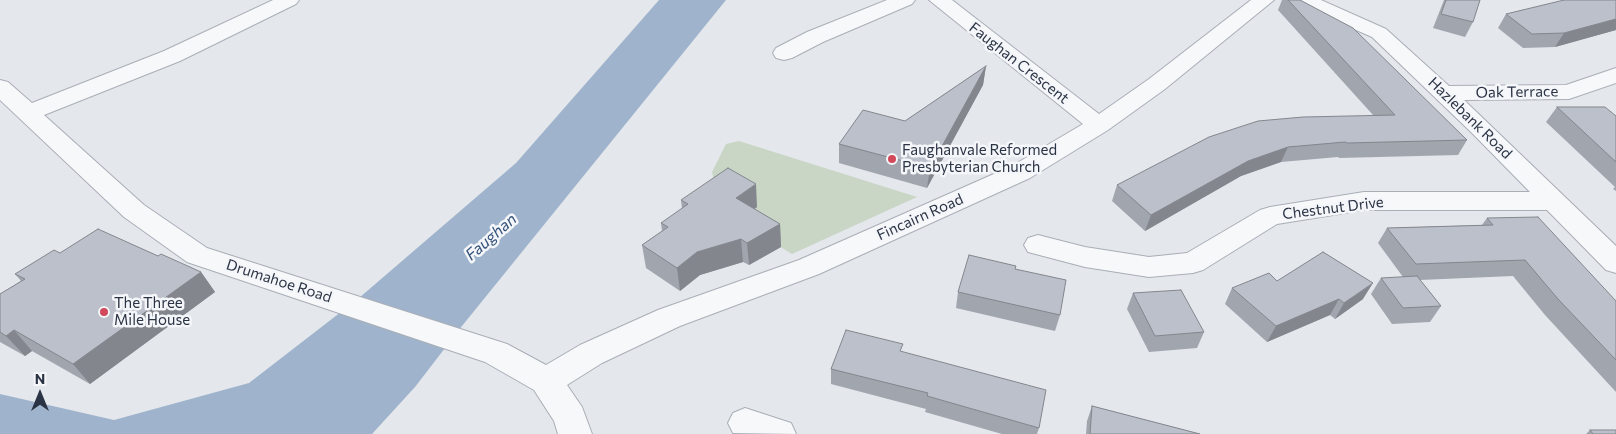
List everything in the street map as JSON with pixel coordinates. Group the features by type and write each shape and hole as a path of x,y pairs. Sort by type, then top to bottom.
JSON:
{"street":[{"path":"28,113 172,56 289,0"},
{"path":"784,53 815,37 905,0"},
{"name":"Faughan Crescent","path":"939,0 1099,125"},
{"name":"Fincairn Road","path":"546,381 591,354 669,318 809,267 1021,172 1099,125 1157,84 1264,0"},
{"name":"Hazlebank Road","path":"1304,0 1379,33 1445,93 1616,263"},
{"name":"Oak Terrace","path":"1445,93 1569,92 1616,75"},
{"name":"Drumahoe Road","path":"0,87 134,211 197,254 496,353 546,381 570,418 575,434"},
{"name":"Chestnut Drive","path":"1038,244 1085,257 1149,267 1194,263 1270,216 1364,201 1554,201"},
{"path":"744,423 779,434"}],"green space":[{"path":"739,141 917,197 792,254 738,221 756,207 718,198 712,172 726,144"}],"water":[{"name":"Faughan","path":"659,0 726,0 462,326 415,387 372,434 0,434 0,394 114,420 249,383 359,298 516,163"}],"building":[{"path":"1288,0 1300,0 1353,28 1467,140 1345,142 1288,147 1248,161 1151,215 1117,185 1209,137 1258,121 1303,117 1395,115"},
{"path":"1446,0 1480,0 1473,22 1441,14"},
{"path":"1564,0 1616,0 1616,19 1564,33 1532,34 1506,14"},
{"path":"986,66 930,168 839,144 863,110 905,121"},
{"path":"1557,107 1605,107 1616,116 1616,162"},
{"path":"728,168 756,184 736,198 780,224 747,243 741,239 697,252 677,268 642,245 668,227 661,223 688,204 681,200"},
{"path":"1538,217 1616,301 1616,360 1558,299 1525,260 1416,264 1387,228 1493,225 1487,218"},
{"name":"The Three Mile House","path":"98,229 158,256 161,254 201,272 73,364 14,330 6,336 0,332 0,294 25,279 15,274 54,250 60,253"},
{"path":"1323,252 1373,283 1344,303 1339,299 1276,326 1232,288 1269,273 1277,281"},
{"path":"969,255 1016,266 1015,269 1066,280 1060,315 958,292"},
{"path":"1417,276 1441,306 1403,308 1381,278"},
{"path":"1181,290 1204,332 1155,336 1133,293"},
{"path":"846,330 903,344 900,351 1046,390 1039,428 927,396 928,393 831,369"},
{"path":"1092,406 1200,434 1090,434"},
{"path":"1590,430 1616,430 1616,434 1593,434"}],"place":[{"name":"Faughanvale Reformed Presbyterian Church","path":"892,159"},
{"name":"The Three Mile House","path":"104,312"}]}
